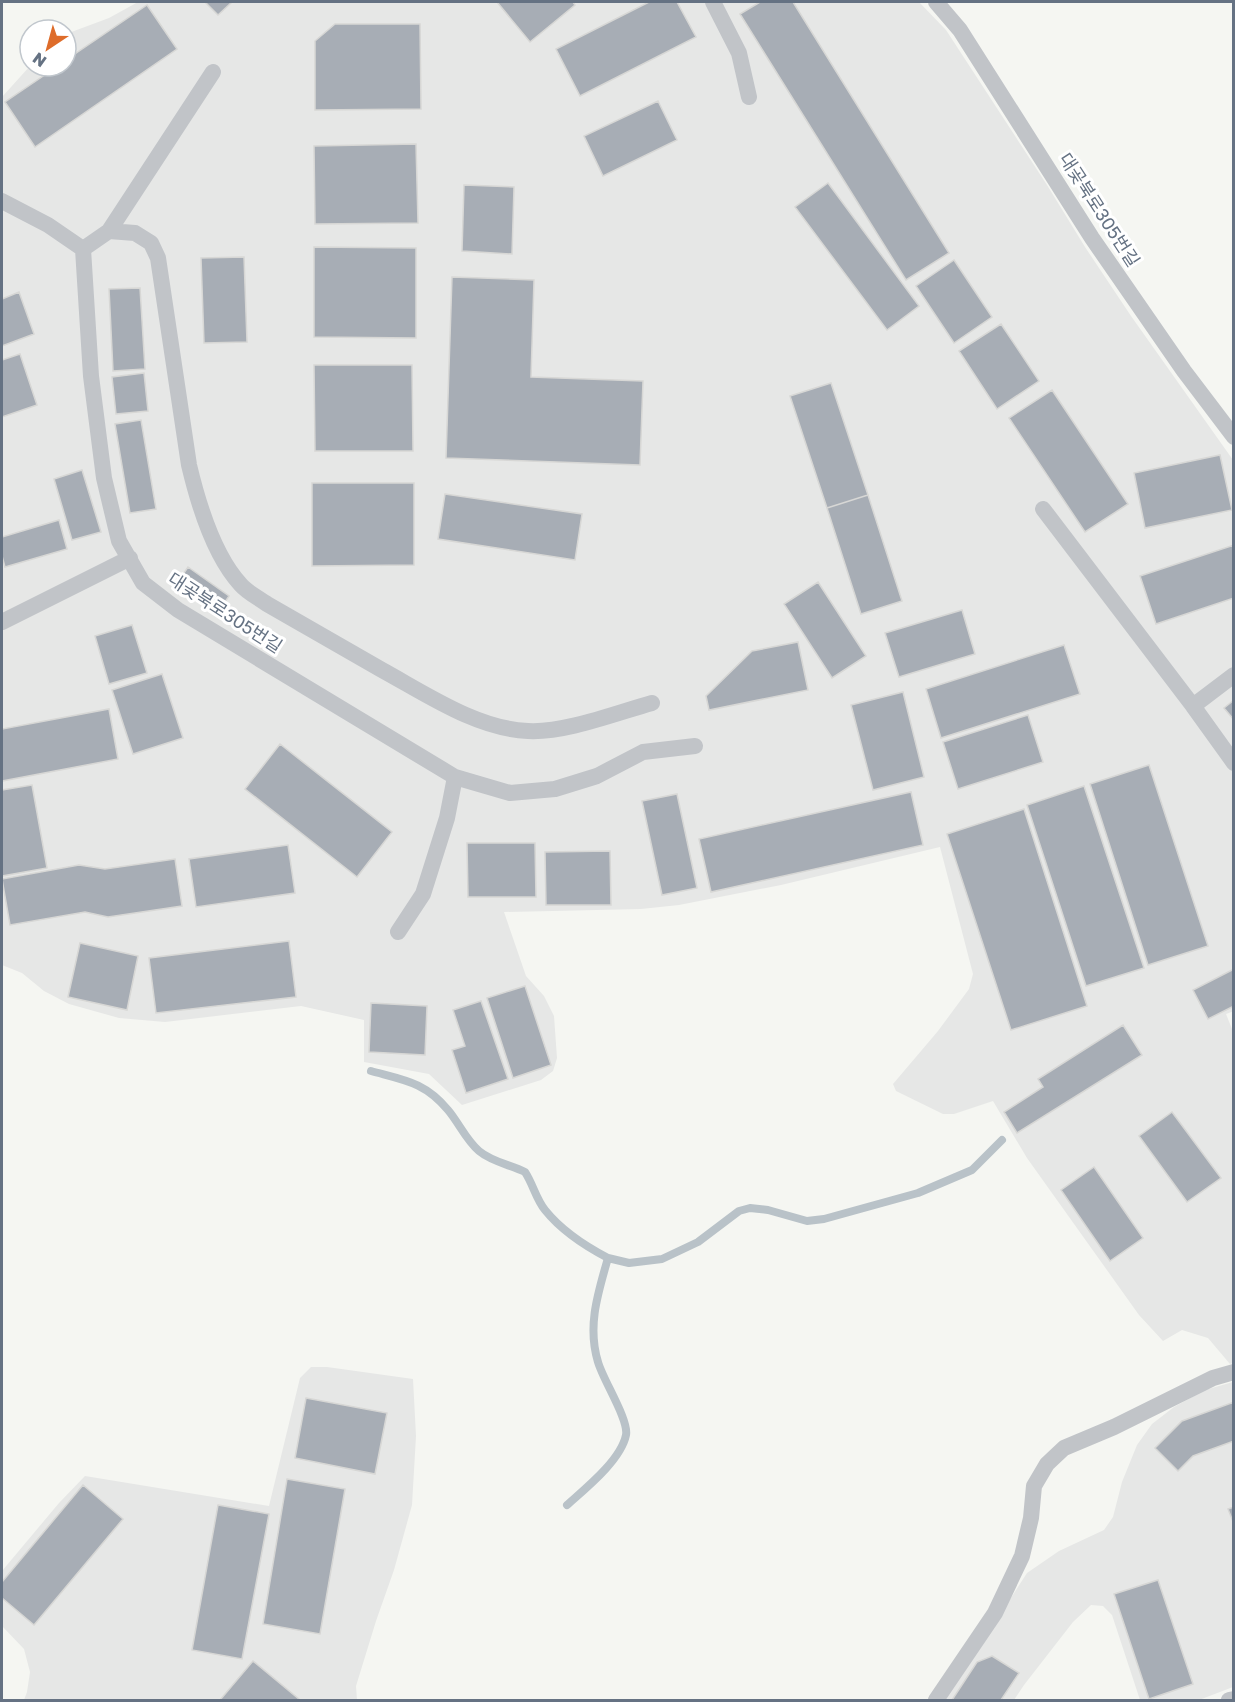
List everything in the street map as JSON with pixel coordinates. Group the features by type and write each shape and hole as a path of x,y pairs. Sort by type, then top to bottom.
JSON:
{"lane":[{"path":"713,2 739,53 749,97"},
{"name":"대곶북로305번길","path":"936,2 960,30 1092,238 1184,371 1233,437"},
{"path":"2,201 48,225 83,249 109,231 213,72"},
{"path":"109,231 135,233 151,243 158,258 189,465 195,491 214,541 228,569 242,587 267,604 434,699 485,722 508,729 551,730 652,703"},
{"name":"대곶북로305번길","path":"83,249 91,376 104,478 119,541 143,583 178,610 455,777 510,793 555,789 597,776 643,752 695,746"},
{"path":"1043,509 1193,706 1233,763"},
{"path":"2,622 130,558"},
{"path":"1193,706 1233,675"},
{"path":"398,932 423,894 447,818 455,777"},
{"path":"936,1701 995,1612 1022,1556 1034,1486 1047,1464 1064,1448 1114,1427 1203,1382 1233,1372"},
{"path":"1229,1701 1233,1699"}],"shaded area":[{"path":"138,2 919,2 946,30 1131,316 1233,460 1234,1011 1226,1014 1234,1034 1233,1363 1230,1364 1208,1338 1182,1330 1163,1341 1139,1315 1027,1158 993,1101 954,1114 943,1114 896,1091 893,1084 938,1031 969,989 973,974 940,847 781,885 679,905 641,909 504,912 526,976 544,996 554,1016 557,1058 553,1071 541,1080 462,1105 429,1074 364,1062 364,1020 301,1006 165,1022 119,1018 69,1004 44,991 22,973 2,965 2,97 19,78 78,78 78,30 109,18"},
{"path":"311,1367 327,1367 413,1379 416,1436 412,1505 394,1570 356,1686 357,1700 24,1700 30,1672 24,1649 2,1626 2,1571 59,1503 85,1476 269,1506 300,1378"},
{"path":"1233,1382 1233,1687 1199,1700 1140,1700 1112,1615 1103,1606 1091,1605 1073,1622 1014,1700 945,1700 1027,1573 1059,1551 1104,1530 1113,1517 1122,1482 1137,1445 1152,1424 1174,1407 1205,1390"}],"building":[{"path":"205,2 232,2 218,15"},
{"path":"497,2 573,2 575,5 530,42"},
{"path":"649,2 677,2 696,37 580,96 556,49"},
{"path":"760,2 793,2 949,253 906,280 740,14"},
{"path":"147,5 177,49 35,147 5,102 40,78 78,78 78,52"},
{"path":"335,24 420,24 421,109 315,110 315,41"},
{"path":"658,101 677,140 603,176 584,136"},
{"path":"416,144 418,223 315,224 314,146"},
{"path":"828,183 919,306 887,330 795,207"},
{"path":"464,185 514,187 512,254 462,251"},
{"path":"314,247 416,248 416,338 314,337"},
{"path":"244,257 247,342 204,343 201,258"},
{"path":"954,260 992,317 954,343 916,286"},
{"path":"452,277 534,280 531,377 643,381 640,465 446,458"},
{"path":"140,288 145,369 113,371 109,289"},
{"path":"19,292 34,334 2,346 2,299"},
{"path":"1001,324 1039,381 997,409 959,351"},
{"path":"20,354 37,405 2,417 2,360"},
{"path":"314,365 412,365 413,451 315,451"},
{"path":"144,373 148,411 116,414 112,377"},
{"path":"831,383 868,495 827,508 790,396"},
{"path":"1052,390 1128,504 1085,532 1009,418"},
{"path":"141,420 156,509 130,513 115,424"},
{"path":"1220,455 1232,510 1145,528 1134,473"},
{"path":"82,470 101,532 72,540 54,479"},
{"path":"312,483 414,483 414,565 312,566"},
{"path":"445,494 582,514 575,560 438,539"},
{"path":"868,495 902,601 861,614 827,508"},
{"path":"59,520 67,549 5,567 2,556 2,537"},
{"path":"1234,545 1234,598 1156,624 1140,576"},
{"path":"188,567 229,596 218,613 177,583"},
{"path":"818,582 866,656 832,678 784,604"},
{"path":"962,610 975,654 899,677 885,633"},
{"path":"132,625 147,673 109,684 95,636"},
{"path":"798,642 808,690 709,710 706,696 752,651"},
{"path":"1064,645 1080,694 941,738 926,689"},
{"path":"162,674 183,738 133,754 112,690"},
{"path":"903,692 924,777 873,790 851,705"},
{"path":"1234,700 1234,720 1224,708"},
{"path":"109,709 118,759 2,781 2,729"},
{"path":"1028,715 1043,762 958,789 943,742"},
{"path":"280,744 392,832 357,877 245,789"},
{"path":"1149,765 1208,946 1148,965 1090,784"},
{"path":"32,785 47,868 2,876 2,790"},
{"path":"1084,786 1144,968 1086,986 1027,805"},
{"path":"911,792 923,845 711,892 699,839"},
{"path":"677,794 697,888 662,895 642,801"},
{"path":"1024,809 1087,1006 1011,1030 947,834"},
{"path":"467,843 535,843 536,897 468,897"},
{"path":"288,845 295,893 196,907 189,859"},
{"path":"610,851 611,905 546,905 545,852"},
{"path":"175,859 182,906 108,917 85,912 10,925 2,879 79,865 105,869"},
{"path":"289,941 296,997 156,1013 149,958"},
{"path":"80,943 138,956 127,1010 68,997"},
{"path":"1234,969 1234,1006 1208,1019 1193,990"},
{"path":"525,986 551,1065 513,1078 487,998"},
{"path":"481,1001 508,1079 466,1093 452,1050 465,1046 453,1010"},
{"path":"371,1003 427,1006 425,1055 369,1052"},
{"path":"1123,1025 1142,1055 1017,1133 1004,1112 1043,1087 1038,1079"},
{"path":"1172,1112 1221,1178 1187,1202 1139,1136"},
{"path":"1094,1167 1143,1238 1110,1261 1061,1190"},
{"path":"306,1398 387,1413 375,1474 295,1458"},
{"path":"1234,1402 1234,1441 1193,1456 1178,1471 1155,1448 1182,1421"},
{"path":"287,1479 345,1489 320,1634 263,1624"},
{"path":"83,1485 123,1519 34,1625 2,1598 2,1582"},
{"path":"218,1505 269,1514 242,1659 192,1650"},
{"path":"1234,1507 1234,1524 1228,1509"},
{"path":"1158,1580 1193,1684 1149,1699 1114,1594"},
{"path":"992,1656 1019,1673 1001,1700 952,1700 977,1662"},
{"path":"253,1661 300,1700 220,1700"}],"waterway":[{"path":"371,1071 413,1083 431,1093 448,1110 479,1151 496,1161 525,1172 539,1201 551,1217 574,1237 608,1258"},
{"path":"567,1505 610,1464 626,1435 624,1420 601,1370 595,1349 595,1310 608,1258 629,1263 662,1259 698,1242 739,1211 750,1208 768,1210 807,1221 824,1219 918,1193 972,1170 1002,1140"}]}
